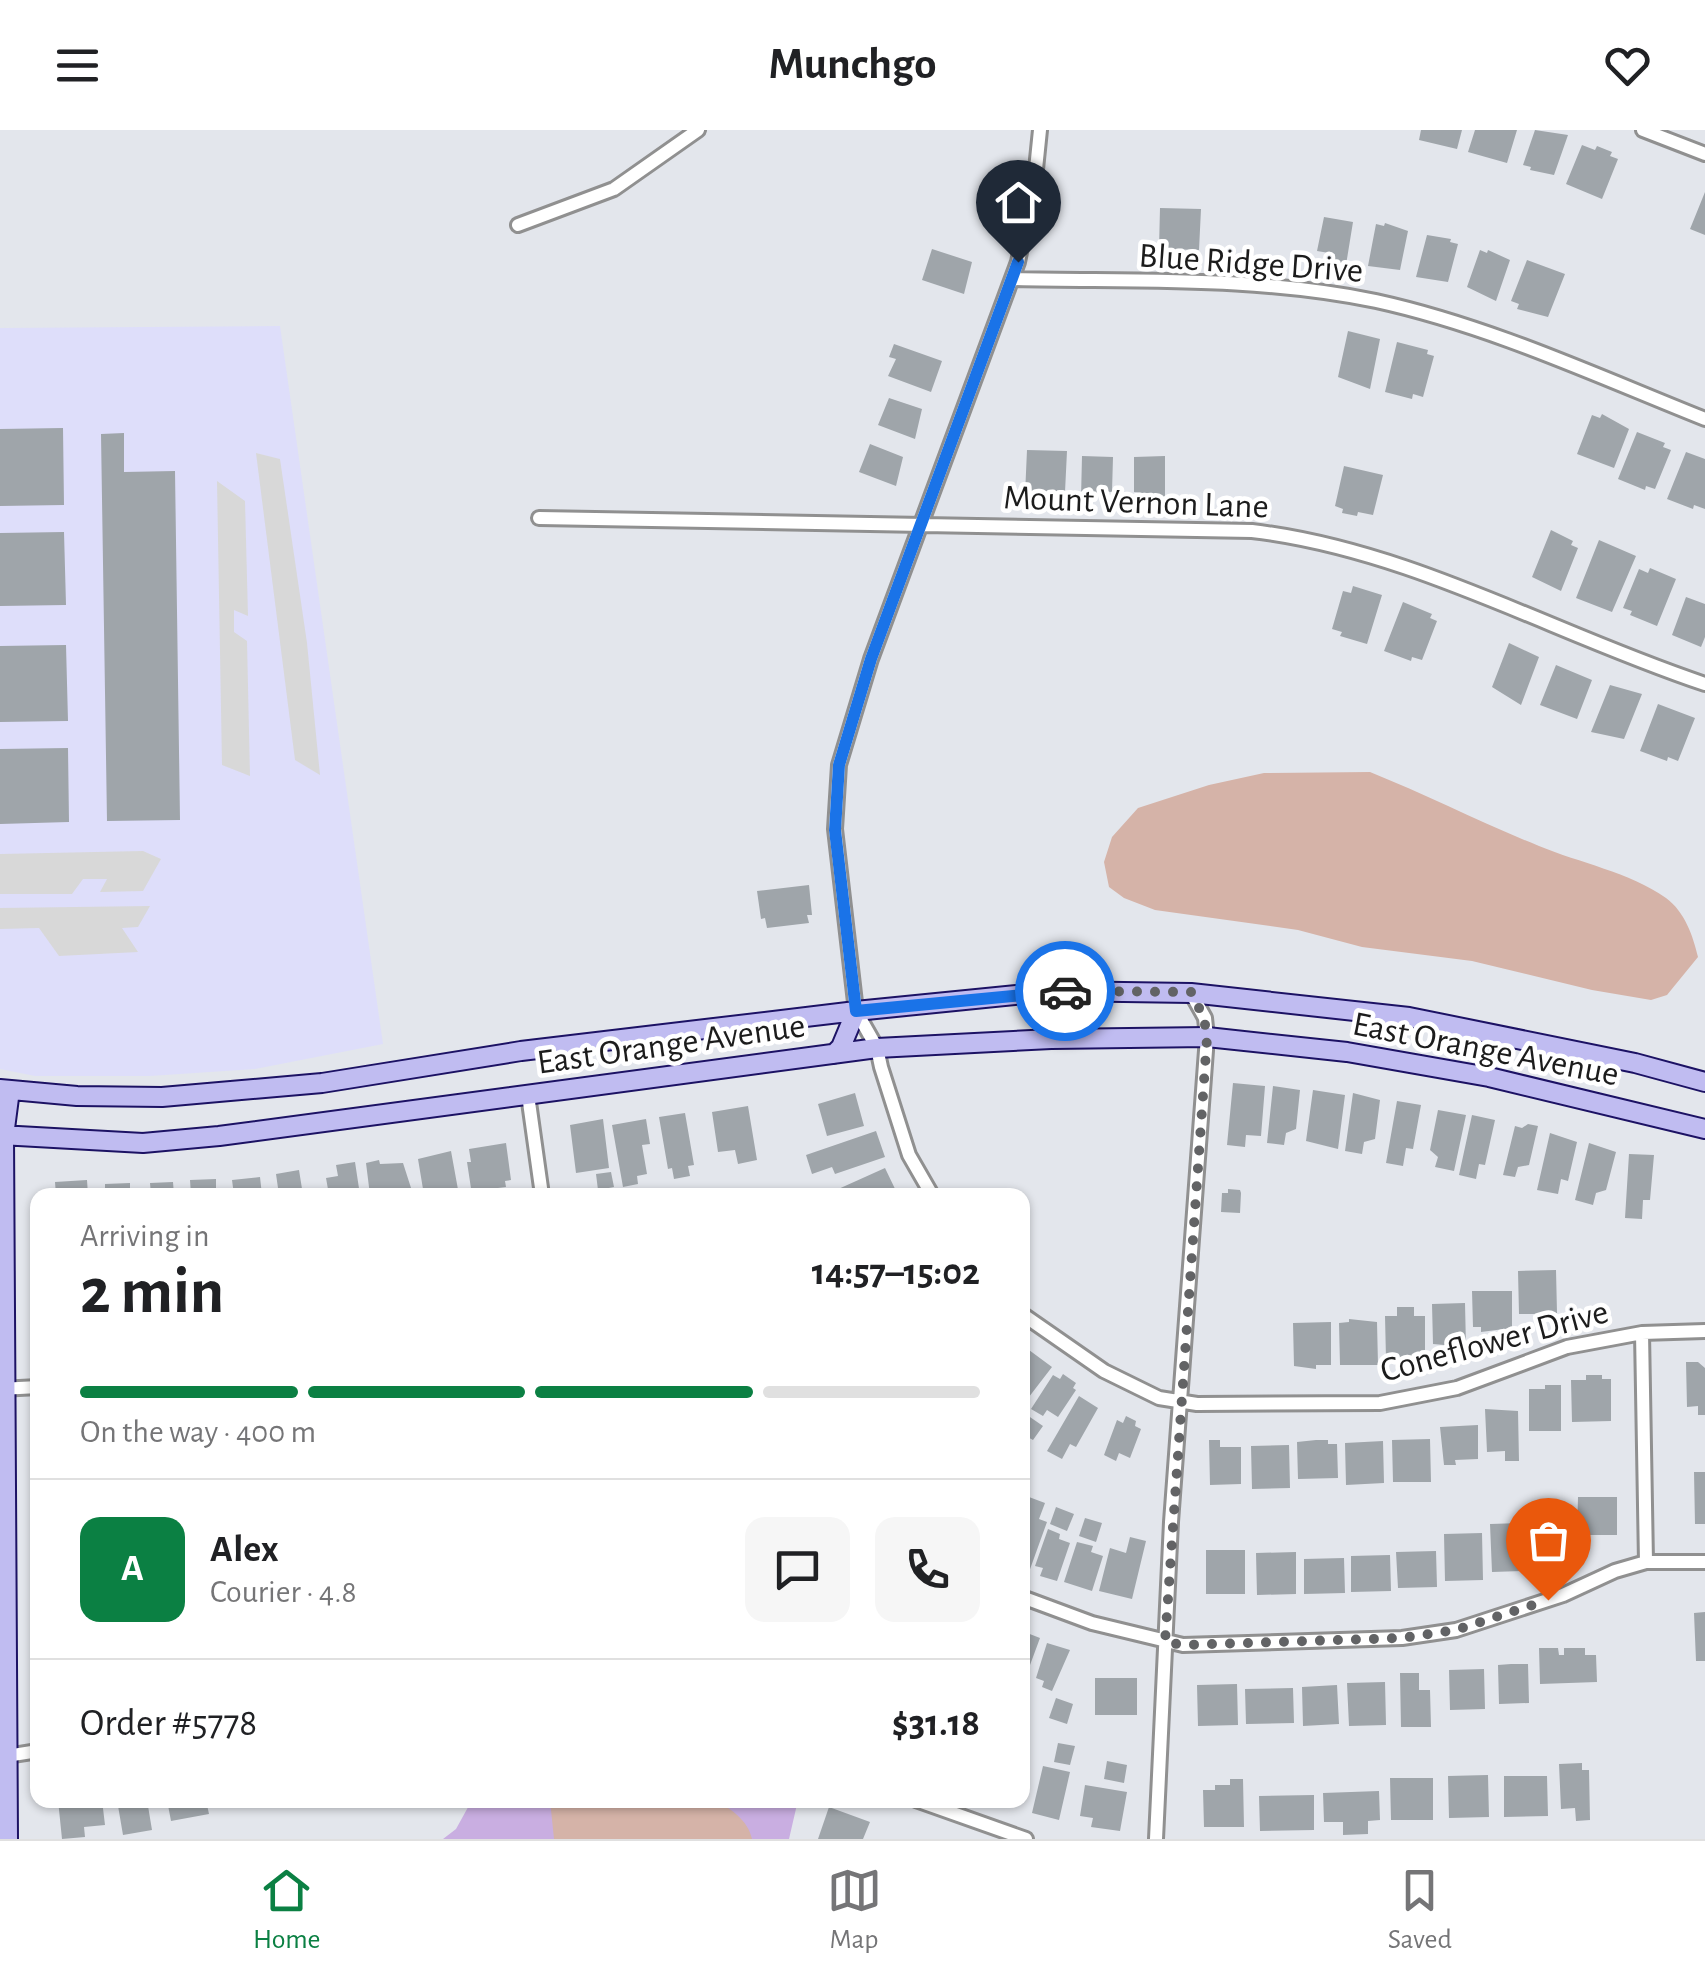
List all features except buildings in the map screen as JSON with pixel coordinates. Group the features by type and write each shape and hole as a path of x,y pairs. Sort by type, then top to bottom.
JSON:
{"street":[{"path":"518,225 614,189 698,130"},
{"path":"928,1188 910,1154 877,1048 856,1011 835,830 839,765 871,659 1012,279 1025,234 1040,130"},
{"path":"1643,130 1705,154"},
{"name":"Blue Ridge Drive","path":"1012,279 1231,284 1310,290 1374,301 1472,326 1705,419"},
{"name":"Mount Vernon Lane","path":"539,518 1252,531 1312,540 1387,561 1705,684"},
{"name":"East Orange Avenue","path":"5,1089 162,1097 322,1083 521,1051 1056,991 1191,992 1409,1017 1635,1063 1705,1082"},
{"path":"1156,1839 1180,1402 1207,1038 1204,1018 1191,992"},
{"path":"834,1054 841,1047 856,1011"},
{"name":"East Orange Avenue","path":"2,1135 143,1143 877,1048 1051,1039 1207,1038 1347,1052 1489,1077 1705,1129"},
{"path":"5,1089 2,1389 8,1839"},
{"path":"528,1096 541,1188"},
{"name":"Coneflower Drive","path":"1030,1319 1104,1370 1159,1398 1197,1404 1380,1403 1418,1398 1457,1388 1566,1347 1642,1333 1705,1331"},
{"path":"1642,1333 1646,1562"},
{"path":"2,1389 30,1387"},
{"path":"1030,1600 1092,1624 1183,1645 1402,1638 1456,1630 1563,1595 1614,1571 1646,1562 1705,1562"},
{"path":"4,1756 30,1752"},
{"path":"939,1808 1026,1839"}],"shaded area":[{"path":"280,326 383,1044 255,1069 150,1076 35,1076 0,1069 0,328"},
{"path":"256,453 280,459 307,643 320,775 295,760"},
{"path":"217,481 245,501 248,616 234,610 234,632 247,641 250,776 222,765"},
{"path":"1370,772 1518,837 1652,889 1683,917 1698,957 1667,995 1651,1000 1472,961 1362,947 1298,930 1155,910 1124,898 1109,887 1104,862 1112,837 1138,808 1209,785 1264,773"},
{"path":"143,851 161,859 143,891 100,892 107,879 83,879 72,894 0,894 0,854"},
{"path":"150,906 138,927 122,928 138,952 59,956 39,928 0,929 0,908"},
{"path":"468,1808 796,1808 789,1839 443,1839 456,1829"},
{"path":"551,1808 728,1808 743,1821 752,1839 554,1839"}],"way so far":[{"path":"1065,991 1191,992 1204,1018 1207,1038 1165,1642 1183,1645 1402,1638 1456,1630 1548,1600"}],"route":[{"path":"1018,262 871,659 839,765 835,830 856,1011 1065,991"}]}
